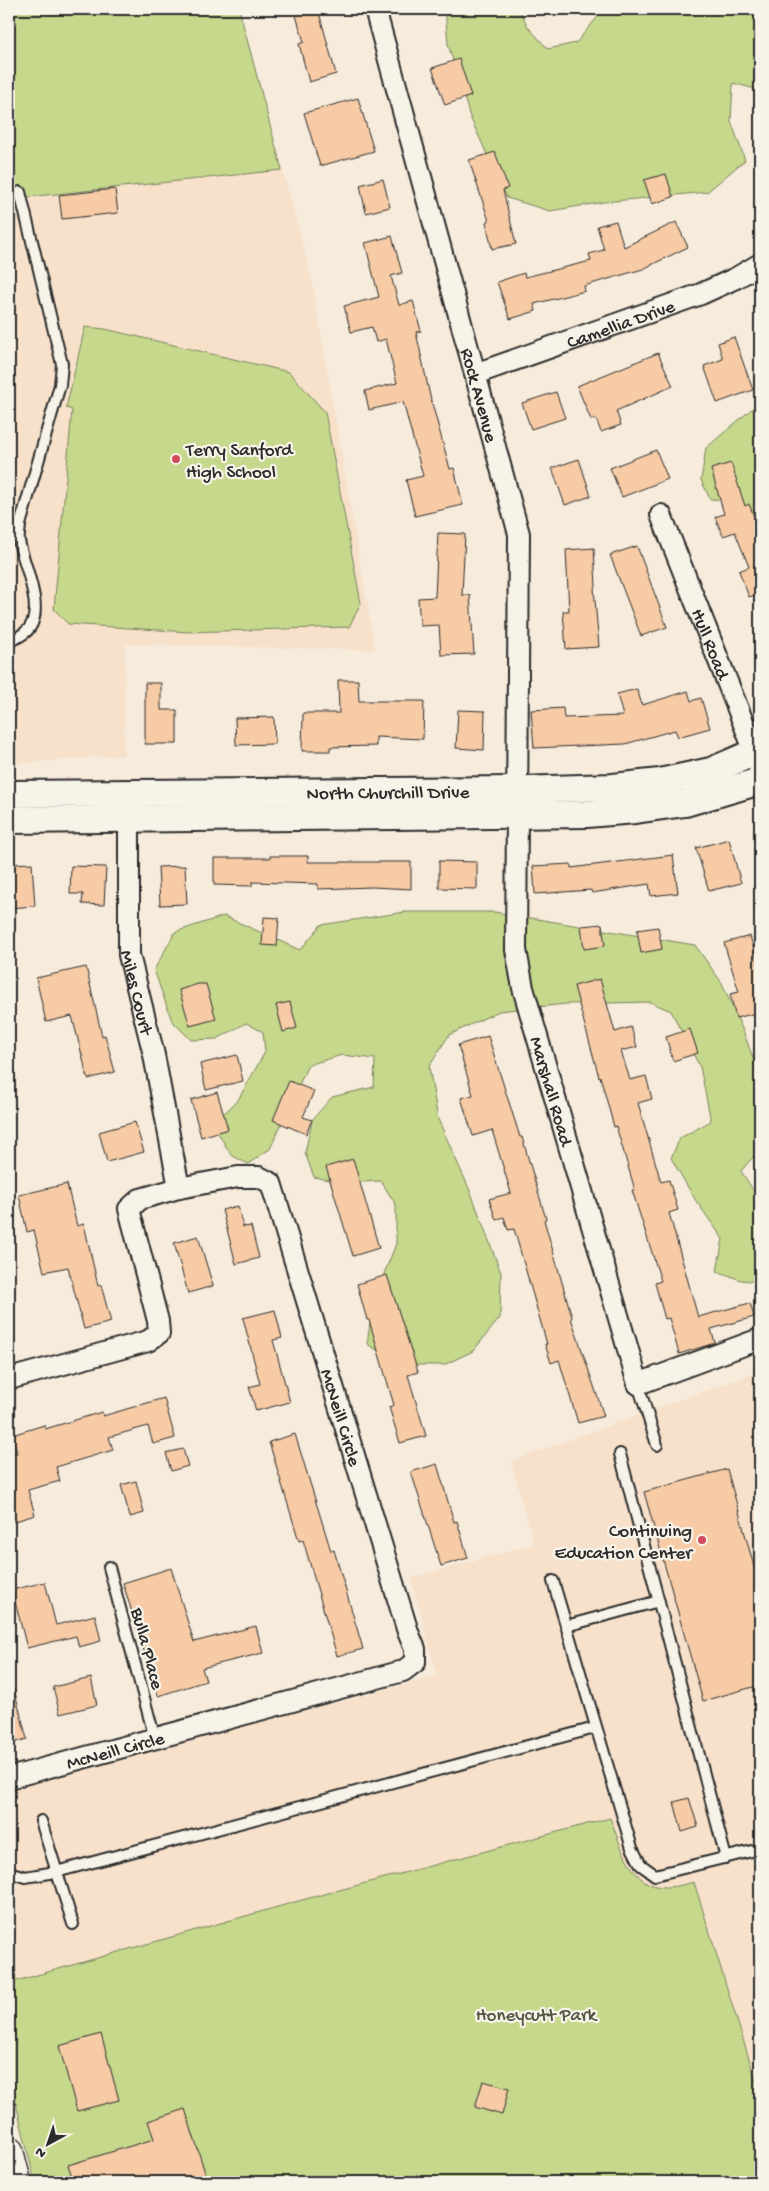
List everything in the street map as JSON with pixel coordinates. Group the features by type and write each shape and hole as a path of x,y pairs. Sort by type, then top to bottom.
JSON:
{"street":[{"name":"Rock Avenue","path":"375,9 519,534 518,802"},
{"name":"Camellia Drive","path":"475,374 701,294 736,278 760,264"},
{"name":"Hull Road","path":"661,516 759,758"},
{"name":"North Churchill Drive","path":"9,820 129,819 518,802 660,782 759,758"},
{"name":"North Churchill Drive","path":"9,794 128,793 518,802 587,814 685,803 760,781"},
{"name":"Miles Court","path":"128,793 129,955 154,1055 178,1188"},
{"name":"Marshall Road","path":"518,802 517,965 638,1384"},
{"name":"McNeill Circle","path":"9,1379 148,1341 159,1333 158,1321 129,1209 140,1198 178,1188 238,1177 260,1177 271,1183 408,1632 415,1648 415,1662 402,1671 9,1778"},
{"path":"638,1384 760,1339"}],"lane":[{"path":"9,640 14,640 26,632 33,619 36,603 19,539 20,525 60,385 62,364 20,192"},
{"path":"638,1384 656,1444"},
{"path":"620,1454 726,1858"},
{"name":"Bulla Place","path":"109,1567 155,1739"},
{"path":"552,1582 632,1848 641,1865 655,1875 760,1850"},
{"path":"566,1626 659,1601"},
{"path":"9,1872 25,1878 56,1872 596,1728"},
{"path":"41,1822 73,1924"}],"shaded area":[{"name":"Terry Sanford High School","path":"9,9 239,9 311,275 375,650 125,644 124,755 9,764"},
{"path":"760,1371 760,2094 694,1883 666,1888 645,1882 629,1864 610,1818 9,1983 9,1787 437,1676 411,1578 534,1544 511,1461"}],"green space":[{"path":"9,9 239,9 282,170 9,199"},
{"path":"445,9 519,9 528,27 548,49 576,43 600,14 609,9 760,9 760,87 755,89 733,83 731,121 745,160 707,192 604,202 550,211 507,198 470,117 448,44"},
{"path":"85,327 105,329 289,372 325,412 361,603 349,627 189,632 68,624 54,609 72,410 66,408"},
{"path":"760,402 760,517 730,500 710,499 701,480 706,448"},
{"path":"405,912 494,912 695,945 722,983 760,1076 760,1149 741,1171 753,1190 760,1197 760,1282 741,1280 717,1271 723,1239 696,1201 671,1158 680,1138 711,1121 700,1067 671,1011 650,1002 566,1004 499,1011 449,1035 429,1067 438,1119 471,1193 501,1273 500,1318 473,1351 444,1365 401,1365 367,1344 373,1301 396,1244 396,1205 381,1181 343,1183 314,1177 305,1153 312,1120 332,1097 374,1087 375,1059 342,1055 308,1065 270,1149 248,1164 231,1155 213,1124 238,1100 265,1052 263,1032 246,1023 217,1039 191,1040 172,1021 154,970 175,932 224,916 300,950 321,925"},
{"name":"Honeycutt Park","path":"610,1818 623,1852 636,1873 644,1881 655,1886 667,1887 694,1882 760,2094 760,2182 35,2182 9,2075 9,1983 302,1900"}],"building":[{"path":"294,9 318,9 336,74 309,82 299,44 304,42"},
{"path":"459,59 471,96 445,105 432,68"},
{"path":"358,98 374,151 320,166 304,113"},
{"path":"495,152 508,188 503,190 516,244 492,249 486,222 489,221 469,160"},
{"path":"666,174 673,197 652,204 644,180"},
{"path":"383,179 390,207 366,213 360,185"},
{"path":"115,189 118,213 62,219 59,195"},
{"path":"616,221 624,247 676,222 688,247 643,269 584,286 585,291 534,304 536,311 510,319 497,282 524,273 525,277 591,261 589,254 604,250 597,226"},
{"path":"392,236 402,273 391,276 399,305 413,301 421,331 416,332 430,396 450,469 454,468 463,505 415,516 406,480 423,476 403,402 369,410 365,391 397,383 386,339 376,342 372,327 351,332 344,306 379,297 365,243"},
{"path":"734,337 753,390 717,403 704,366 723,359 718,343"},
{"path":"658,353 673,386 616,411 621,425 601,432 596,419 591,420 577,386"},
{"path":"556,392 565,418 531,429 522,403"},
{"path":"656,450 668,479 622,497 610,468"},
{"path":"579,459 591,496 565,505 552,468"},
{"path":"731,463 745,506 749,504 760,531 760,593 749,597 739,571 749,567 735,532 723,536 715,517 724,514 711,469"},
{"path":"438,533 465,534 462,595 470,595 474,654 441,655 439,625 420,626 418,598 435,597"},
{"path":"637,546 667,627 641,636 610,555"},
{"path":"594,548 596,587 594,588 599,647 566,649 563,611 569,611 566,550"},
{"path":"338,680 358,680 359,701 424,701 423,739 376,737 376,746 330,747 330,751 302,751 303,713 339,713"},
{"path":"145,683 161,683 161,710 177,710 177,744 145,744"},
{"path":"637,689 642,705 688,691 691,701 701,698 710,728 678,737 675,730 625,744 534,748 531,710 563,708 564,718 623,716 617,694"},
{"path":"458,710 485,711 484,750 456,748"},
{"path":"274,717 275,744 236,745 235,718"},
{"path":"729,839 741,883 709,891 696,848"},
{"path":"673,855 678,893 651,896 649,884 592,893 591,890 535,894 533,866 571,864 571,868"},
{"path":"270,856 308,856 308,862 411,862 411,889 372,887 318,889 318,884 252,882 252,886 214,885 214,858 270,858"},
{"path":"439,861 477,862 477,889 439,888"},
{"path":"32,863 35,906 9,908 9,864"},
{"path":"71,866 106,867 104,905 82,904 83,894 70,894"},
{"path":"185,866 187,904 160,905 158,867"},
{"path":"264,917 279,918 277,946 262,945"},
{"path":"602,924 605,946 584,949 581,926"},
{"path":"658,927 662,949 641,953 637,930"},
{"path":"750,936 760,969 760,1012 736,1018 730,994 739,992 724,943"},
{"path":"86,967 102,1036 105,1035 115,1072 88,1079 72,1016 46,1022 36,978"},
{"path":"600,979 615,1032 631,1027 637,1047 621,1051 630,1080 646,1076 652,1099 638,1103 661,1182 669,1180 678,1210 669,1213 698,1317 750,1303 754,1317 711,1329 715,1343 679,1354 669,1318 665,1319 655,1283 661,1281 632,1190 635,1190 599,1077 574,986"},
{"path":"198,984 206,984 216,1019 190,1026 179,990"},
{"path":"290,1002 297,1028 283,1032 276,1005"},
{"path":"690,1029 698,1053 673,1061 666,1037"},
{"path":"488,1036 520,1137 522,1137 546,1219 544,1220 571,1318 604,1416 578,1423 559,1360 551,1363 514,1229 508,1230 504,1217 496,1220 489,1199 511,1193 492,1130 473,1136 461,1098 473,1095 458,1045"},
{"path":"237,1055 243,1081 206,1090 200,1064"},
{"path":"289,1081 314,1091 303,1117 312,1120 306,1134 273,1120"},
{"path":"217,1092 228,1129 201,1137 191,1100"},
{"path":"135,1122 144,1152 107,1162 99,1132"},
{"path":"353,1159 379,1248 353,1256 326,1167"},
{"path":"67,1184 77,1226 84,1224 98,1286 101,1285 111,1322 84,1329 68,1267 44,1272 34,1230 27,1232 19,1195"},
{"path":"238,1206 243,1227 251,1226 259,1258 236,1264 222,1210"},
{"path":"198,1236 213,1286 188,1293 174,1243"},
{"path":"387,1275 418,1372 408,1375 426,1436 400,1443 389,1407 394,1405 357,1284"},
{"path":"275,1310 282,1338 273,1340 290,1402 256,1411 249,1387 260,1384 243,1318"},
{"path":"164,1398 175,1438 153,1444 148,1426 109,1437 113,1450 56,1467 60,1481 28,1490 35,1515 9,1523 9,1454 17,1453 12,1435 44,1425 45,1429 102,1412 103,1416"},
{"path":"295,1434 331,1551 334,1550 363,1649 337,1656 303,1540 299,1541 269,1442"},
{"path":"183,1449 188,1466 171,1471 166,1453"},
{"path":"437,1464 454,1522 457,1521 468,1558 441,1566 411,1472"},
{"name":"Continuing Education Center","path":"727,1469 760,1588 760,1685 703,1701 644,1492"},
{"path":"136,1481 144,1513 130,1517 121,1485"},
{"path":"171,1568 194,1642 256,1626 263,1653 202,1668 206,1681 158,1696 123,1583"},
{"path":"45,1582 56,1625 95,1615 101,1641 79,1647 76,1636 27,1648 12,1590"},
{"path":"91,1678 97,1705 60,1714 53,1687"},
{"path":"14,1689 27,1739 9,1744 9,1690"},
{"path":"689,1798 698,1827 682,1832 674,1802"},
{"path":"101,2034 119,2100 77,2111 59,2046"},
{"path":"483,2081 509,2088 502,2115 475,2107"},
{"path":"185,2109 208,2182 74,2182 68,2165 154,2139 148,2121"}],"place":[{"name":"Terry Sanford High School","path":"176,459"},
{"name":"Continuing Education Center","path":"702,1540"}]}
